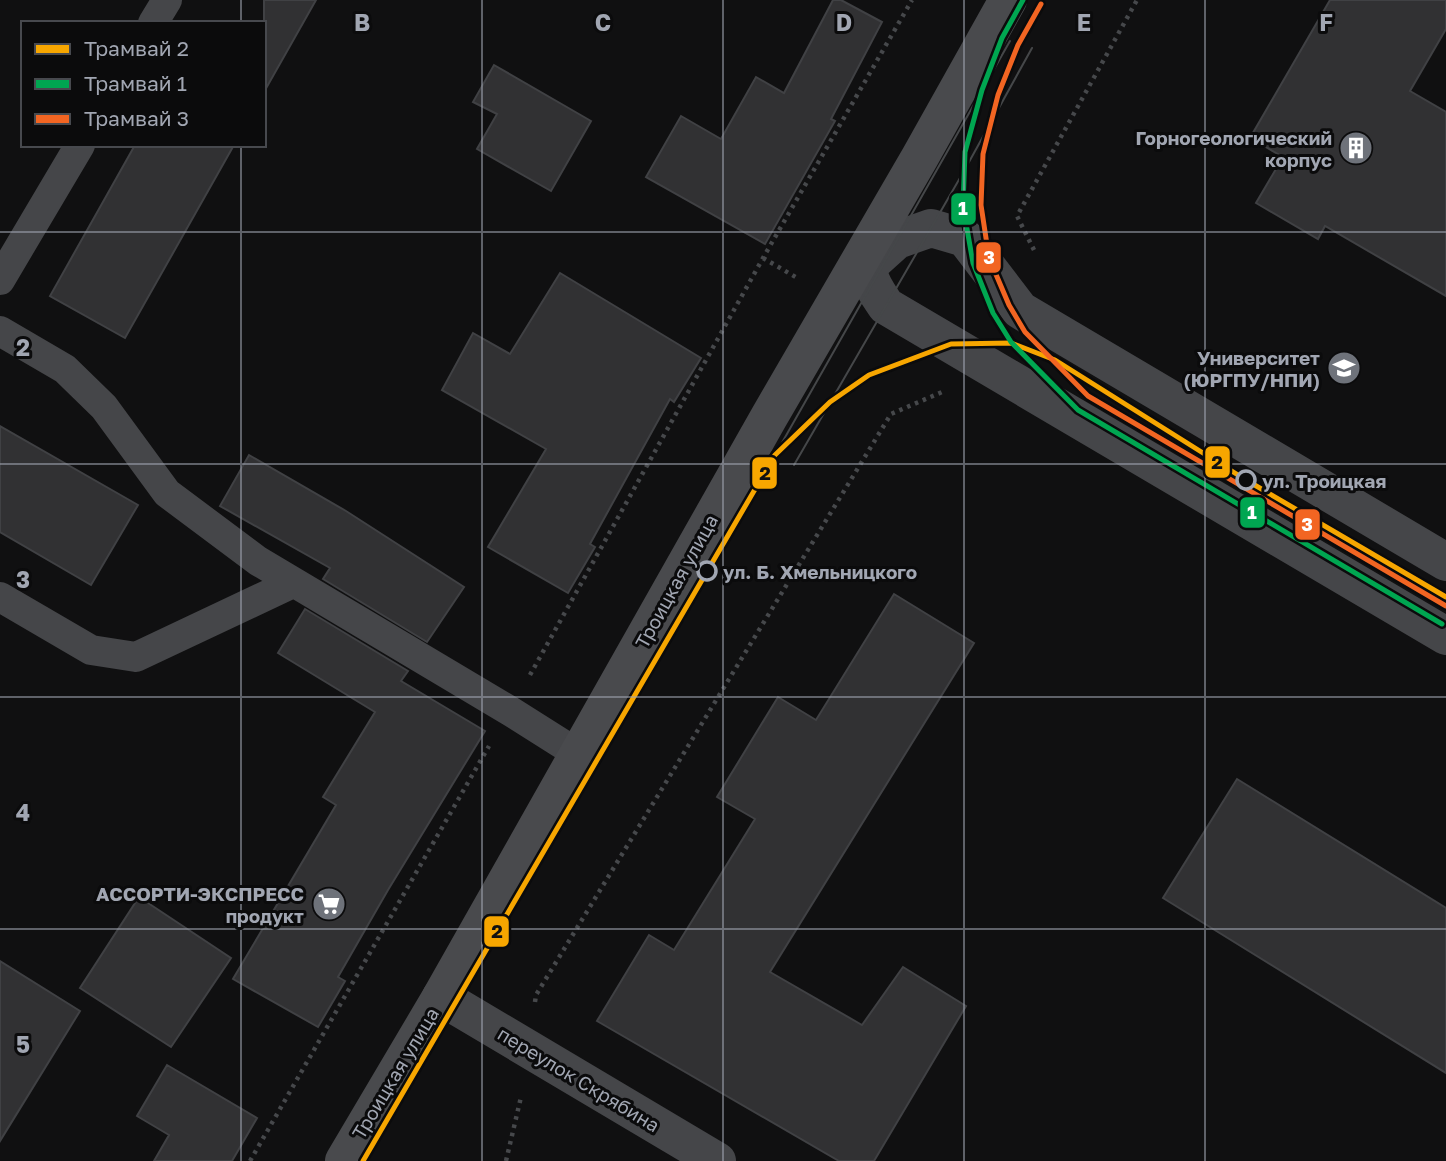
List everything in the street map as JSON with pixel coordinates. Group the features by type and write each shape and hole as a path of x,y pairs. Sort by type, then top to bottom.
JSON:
{"street":[{"name":"Троицкая улица","path":"344,1161 769,417 856,277 896,198 1007,0"},
{"path":"1446,562 1020,310 965,238 931,228 897,240 856,277 872,286 886,306 1446,636"},
{"name":"переулок Скрябина","path":"440,997 717,1161"}],"lane":[{"path":"154,21 167,0"},
{"path":"0,280 79,147"},
{"path":"0,331 65,369 104,407 167,493 258,561 510,710 578,754"},
{"path":"0,597 91,650 136,657 293,583"}],"path":[{"path":"250,1161 510,710 912,0"},
{"path":"1038,258 1017,216 1137,0"},
{"path":"506,1161 532,1051 536,995 891,414 946,391"}],"building":[{"path":"264,0 316,0 266,88 266,21"},
{"path":"833,0 841,0 882,22 831,119 835,121 765,244 646,177 681,116 721,139 756,77 784,93"},
{"name":"Горногеологический корпус","path":"1330,0 1446,0 1446,29 1410,91 1446,112 1446,296 1325,226 1318,239 1256,203 1283,157 1250,138"},
{"path":"494,65 591,121 551,191 477,149 497,114 473,102"},
{"path":"134,147 233,147 125,338 50,296"},
{"path":"560,273 701,358 674,402 670,399 590,544 595,547 568,593 488,547 546,449 442,390 473,333 510,354"},
{"path":"0,426 138,505 91,585 0,532"},
{"path":"249,455 346,511 464,587 427,642 323,579 330,568 220,506"},
{"path":"894,594 974,643 770,972 862,1025 903,967 966,1006 874,1161 839,1161 597,1021 649,935 674,950 755,819 717,797 778,697 816,720"},
{"path":"305,609 408,671 401,681 485,731 338,977 345,981 318,1027 233,979 336,805 323,797 375,712 278,653"},
{"path":"1237,779 1446,908 1446,1073 1163,898"},
{"path":"139,897 231,958 171,1047 80,988"},
{"path":"0,961 80,1011 0,1141"},
{"path":"167,1065 257,1118 232,1161 154,1161 169,1135 137,1116"}],"tram line":[{"name":"1","path":"1023,0 1002,38 982,90 965,152 963,206 973,263 993,313 1011,342 1078,410 1442,624"},
{"name":"3","path":"1041,4 1018,45 998,95 983,154 981,205 989,258 1009,305 1025,332 1088,396 1446,606"},
{"path":"775,455 1010,41"},
{"path":"794,465 1032,48"},
{"name":"2","path":"363,1161 775,455 830,402 869,375 951,344 1011,343 1055,360 1246,480 1446,597"}],"place":[{"name":"Горногеологический корпус","path":"1356,148"},
{"name":"Университет (ЮРГПУ/НПИ)","path":"1344,368"},
{"name":"ул. Троицкая","path":"1246,480"},
{"name":"ул. Б. Хмельницкого","path":"707,571"},
{"name":"АССОРТИ-ЭКСПРЕСС продукт","path":"329,904"}]}
